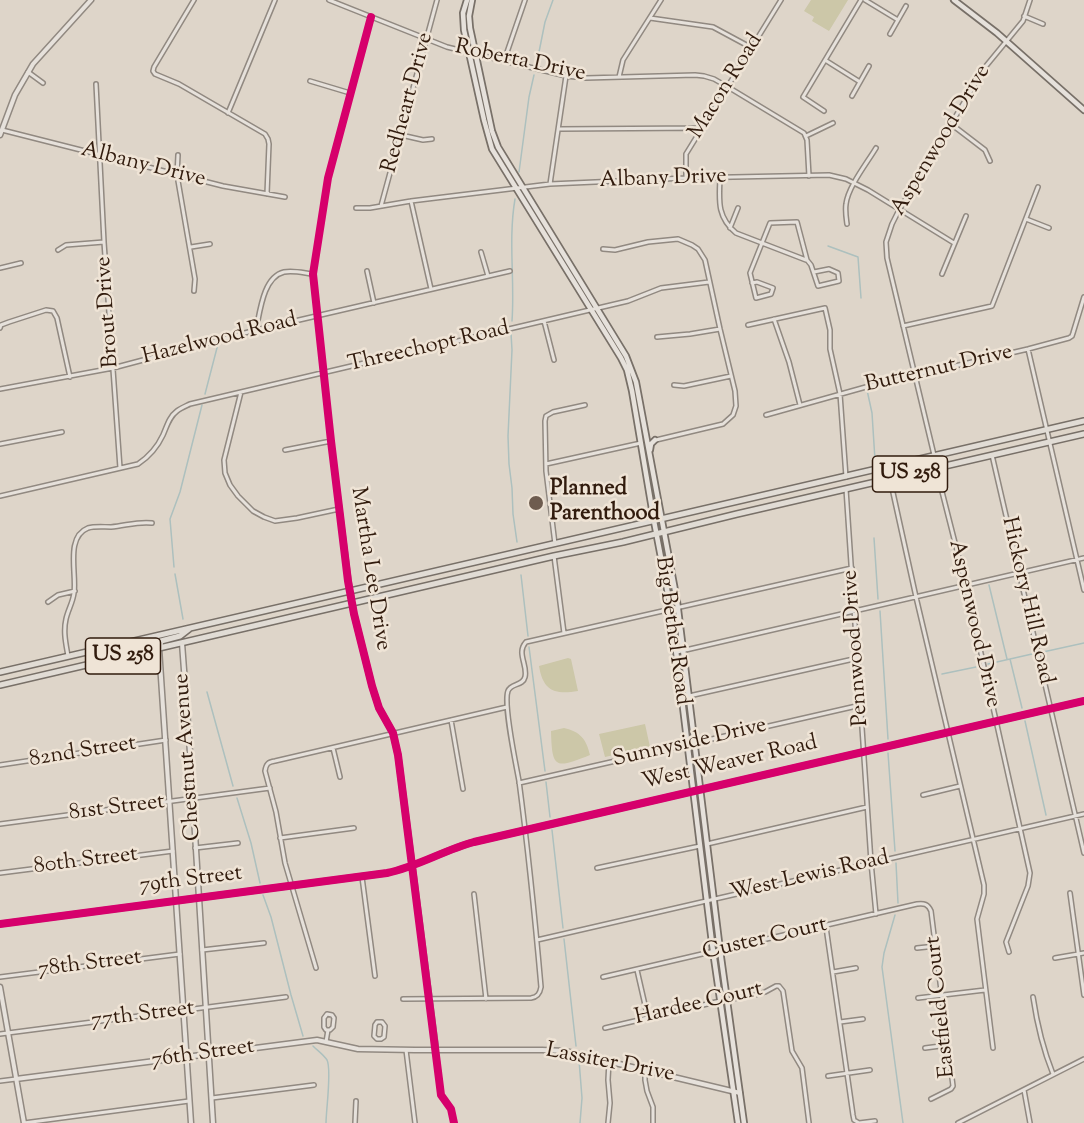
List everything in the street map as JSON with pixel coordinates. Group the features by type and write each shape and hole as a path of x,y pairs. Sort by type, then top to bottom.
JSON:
{"highway":[{"name":"US 258","path":"0,672 1084,422"},
{"name":"US 258","path":"0,684 1084,434"},
{"path":"159,648 161,640 180,636 190,628"},
{"path":"119,657 135,648 152,644 152,637"}],"main road":[{"name":"Big Bethel Road","path":"467,0 463,22 488,125 518,187 626,356 638,388 654,521 671,610 713,951 738,1123"},
{"name":"Big Bethel Road","path":"472,0 469,23 488,125"},
{"path":"954,0 1006,41 1084,110"},
{"path":"650,456 651,444 655,440"},
{"name":"Big Bethel Road","path":"644,443 650,456 677,608 744,1123"}],"street":[{"path":"0,132 15,95 28,72 91,0"},
{"path":"194,0 154,67 155,74 179,84 265,134 269,144 267,194"},
{"path":"228,113 275,0"},
{"name":"Roberta Drive","path":"329,0 447,47 566,76 586,78 695,75 714,79 806,136"},
{"name":"Redheart Drive","path":"381,206 437,0"},
{"path":"504,61 525,0"},
{"path":"619,77 623,60 661,0"},
{"path":"775,0 780,1"},
{"path":"824,111 803,97 863,0 898,20"},
{"name":"Aspenwood Drive","path":"934,456 887,258 886,242 899,210 986,66 1023,21 1030,0"},
{"name":"Macon Road","path":"686,178 686,154 780,1"},
{"path":"890,34 906,6"},
{"path":"1024,16 1043,24"},
{"name":"Martha Lee Drive","path":"371,17 328,178 314,274 317,316 352,603 372,686 379,708 393,733 398,755 441,1095 451,1109 454,1123"},
{"path":"650,18 713,27 752,48"},
{"path":"825,60 860,82"},
{"path":"852,96 869,66"},
{"path":"28,72 43,83"},
{"path":"550,184 566,76"},
{"path":"310,81 350,93"},
{"name":"Brout Drive","path":"96,84 104,242 120,468"},
{"path":"809,176 806,136 833,123"},
{"path":"951,124 985,150 990,161"},
{"path":"559,129 703,128"},
{"name":"Albany Drive","path":"0,132 223,186 285,197"},
{"path":"401,135 423,140 432,139"},
{"path":"847,224 846,201 876,148"},
{"path":"178,155 177,175 195,279 194,291"},
{"name":"Albany Drive","path":"356,208 550,184 686,178 838,177 855,183 954,243"},
{"path":"720,178 721,212 730,228 736,233 807,260"},
{"path":"903,326 992,306 1038,187"},
{"name":"Redheart Drive","path":"411,201 431,289"},
{"path":"730,228 738,208"},
{"path":"942,274 966,216"},
{"path":"1026,219 1048,228"},
{"path":"752,283 757,282 773,288 771,294 756,298 752,283 750,273 770,223 797,222 807,260 818,286 838,281 838,273 829,269 814,272"},
{"path":"546,464 723,424 733,416 736,406 737,399 705,260 698,249 686,241 671,239 615,250 603,249"},
{"path":"58,250 66,245 104,242"},
{"path":"190,247 210,244"},
{"path":"481,252 488,276"},
{"path":"0,268 21,263"},
{"path":"256,330 265,291 273,278 286,271 314,274"},
{"path":"367,271 374,303"},
{"name":"Hazelwood Road","path":"0,389 113,368 256,330 510,271"},
{"name":"Threechopt Road","path":"0,496 138,464 150,456 164,434 168,422 177,411 190,404 628,302 661,288 709,282"},
{"name":"Butternut Drive","path":"766,415 840,394 1028,349 1072,336 1084,297"},
{"path":"748,325 825,308 830,330 830,350 840,394 846,477"},
{"path":"0,328 4,323 46,310 53,311 57,318 70,377"},
{"path":"774,319 789,362 800,405"},
{"path":"544,321 554,360"},
{"path":"657,337 720,329"},
{"path":"1028,349 1084,590"},
{"path":"674,385 684,386 731,376"},
{"path":"242,392 224,460 225,472 230,485 238,496 253,511 275,520 339,509"},
{"path":"555,544 546,464 546,416 553,412 585,405"},
{"path":"0,444 62,432"},
{"path":"285,450 331,441"},
{"name":"Hickory Hill Road","path":"992,455 1084,853"},
{"name":"Aspenwood Drive","path":"936,468 966,586 1030,873 1030,880 1006,942 1009,952"},
{"path":"890,479 984,885 984,894 977,919 993,1048"},
{"name":"Pennwood Drive","path":"846,489 876,914"},
{"path":"68,656 64,625 75,591 75,540 86,529 141,522 152,524"},
{"path":"554,556 564,633"},
{"path":"676,652 1084,558"},
{"path":"403,999 531,998 538,995 541,987 519,783 507,707 510,687 523,681 525,677 522,650 526,642 852,568"},
{"path":"48,602 58,594 75,591"},
{"name":"Chestnut Avenue","path":"182,642 213,1123"},
{"name":"Chestnut Avenue","path":"159,648 191,1123"},
{"path":"689,696 858,658"},
{"name":"West Weaver Road","path":"387,873 412,867 465,844 1084,701"},
{"name":"Sunnyside Drive","path":"519,783 861,705"},
{"path":"316,968 281,849 276,812 265,771 266,766 269,762 507,707"},
{"path":"451,720 463,789"},
{"name":"82nd Street","path":"0,765 166,740"},
{"path":"333,748 340,777"},
{"path":"923,795 960,786"},
{"name":"81st Street","path":"0,824 270,788"},
{"path":"707,844 867,807"},
{"name":"West Lewis Road","path":"537,940 1084,814"},
{"path":"280,838 354,828"},
{"path":"195,848 238,843"},
{"path":"597,868 700,846"},
{"name":"80th Street","path":"0,873 173,851"},
{"name":"79th Street","path":"0,924 387,873"},
{"path":"362,877 375,976"},
{"path":"1070,893 1084,995"},
{"path":"474,894 486,999"},
{"name":"Custer Court","path":"603,977 917,904 926,904"},
{"name":"Eastfield Court","path":"926,904 931,911 952,1086 951,1089 931,1099"},
{"path":"826,926 854,1120 859,1123 875,1121"},
{"path":"202,950 264,943"},
{"path":"917,948 936,946"},
{"path":"1055,958 1084,953"},
{"name":"78th Street","path":"0,977 180,954"},
{"path":"833,972 856,968"},
{"path":"637,970 648,1017"},
{"name":"Hardee Court","path":"605,1028 755,995 779,986 782,988 784,998 792,1051 802,1068 809,1123"},
{"path":"0,987 24,1123 189,1101"},
{"path":"918,998 985,990"},
{"name":"77th Street","path":"0,1034 286,997"},
{"path":"1033,998 1039,1033 1053,1074"},
{"path":"326,1015 331,1015 334,1018 333,1027 328,1030 324,1027 324,1018 326,1015"},
{"path":"840,1022 863,1019"},
{"path":"377,1022 385,1024 384,1037 381,1040 375,1037 377,1022"},
{"path":"326,1042 328,1030"},
{"name":"76th Street","path":"0,1081 308,1041 326,1042 352,1048 406,1050"},
{"path":"925,1048 948,1045"},
{"path":"406,1050 415,1123"},
{"name":"Lassiter Drive","path":"406,1050 573,1052 740,1093"},
{"path":"958,1123 1084,1059"},
{"path":"609,1060 609,1123"},
{"path":"645,1070 653,1123"},
{"path":"828,1076 870,1070"},
{"path":"212,1098 314,1085"},
{"path":"1024,1090 1030,1123"},
{"path":"355,1123 356,1101"}],"shaded area":[{"path":"811,0 848,0 829,31 812,21 814,17 804,11"},
{"path":"571,659 578,691 563,692 551,689 544,681 539,666"},
{"path":"645,724 650,747 605,757 599,734"},
{"path":"564,728 582,737 590,755 563,764 555,759 551,731"}],"waterway":[{"path":"537,62 545,22 553,0"},
{"path":"519,172 534,75"},
{"path":"512,321 512,230 515,199"},
{"path":"828,246 858,257 861,298"},
{"path":"511,333 508,436 517,542"},
{"path":"205,394 218,344"},
{"path":"867,390 872,413 875,460"},
{"path":"174,567 170,519 180,492 202,405"},
{"path":"874,538 878,599"},
{"path":"175,574 183,619"},
{"path":"521,575 528,636"},
{"path":"989,585 1007,659"},
{"path":"880,611 888,739"},
{"path":"1043,652 1084,643"},
{"path":"529,647 545,771"},
{"path":"988,664 1032,654"},
{"path":"1010,659 1022,708"},
{"path":"942,674 976,667"},
{"path":"207,692 233,786"},
{"path":"1025,721 1046,815"},
{"path":"888,753 895,851"},
{"path":"546,782 550,817"},
{"path":"237,798 260,883"},
{"path":"552,830 563,928"},
{"path":"896,863 898,903"},
{"path":"263,895 303,1036"},
{"path":"895,915 882,967 903,1123"},
{"path":"564,939 576,1046"},
{"path":"313,1046 326,1058 328,1065 326,1123"},
{"path":"579,1060 582,1098 580,1123"}],"cycle path":[{"path":"371,17 328,178 313,274 348,581 372,686 379,708 393,733 398,755 441,1095 451,1109 454,1123"},
{"path":"0,924 387,873 474,842 1084,701"}],"place":[{"name":"Planned Parenthood","path":"536,503"}]}
